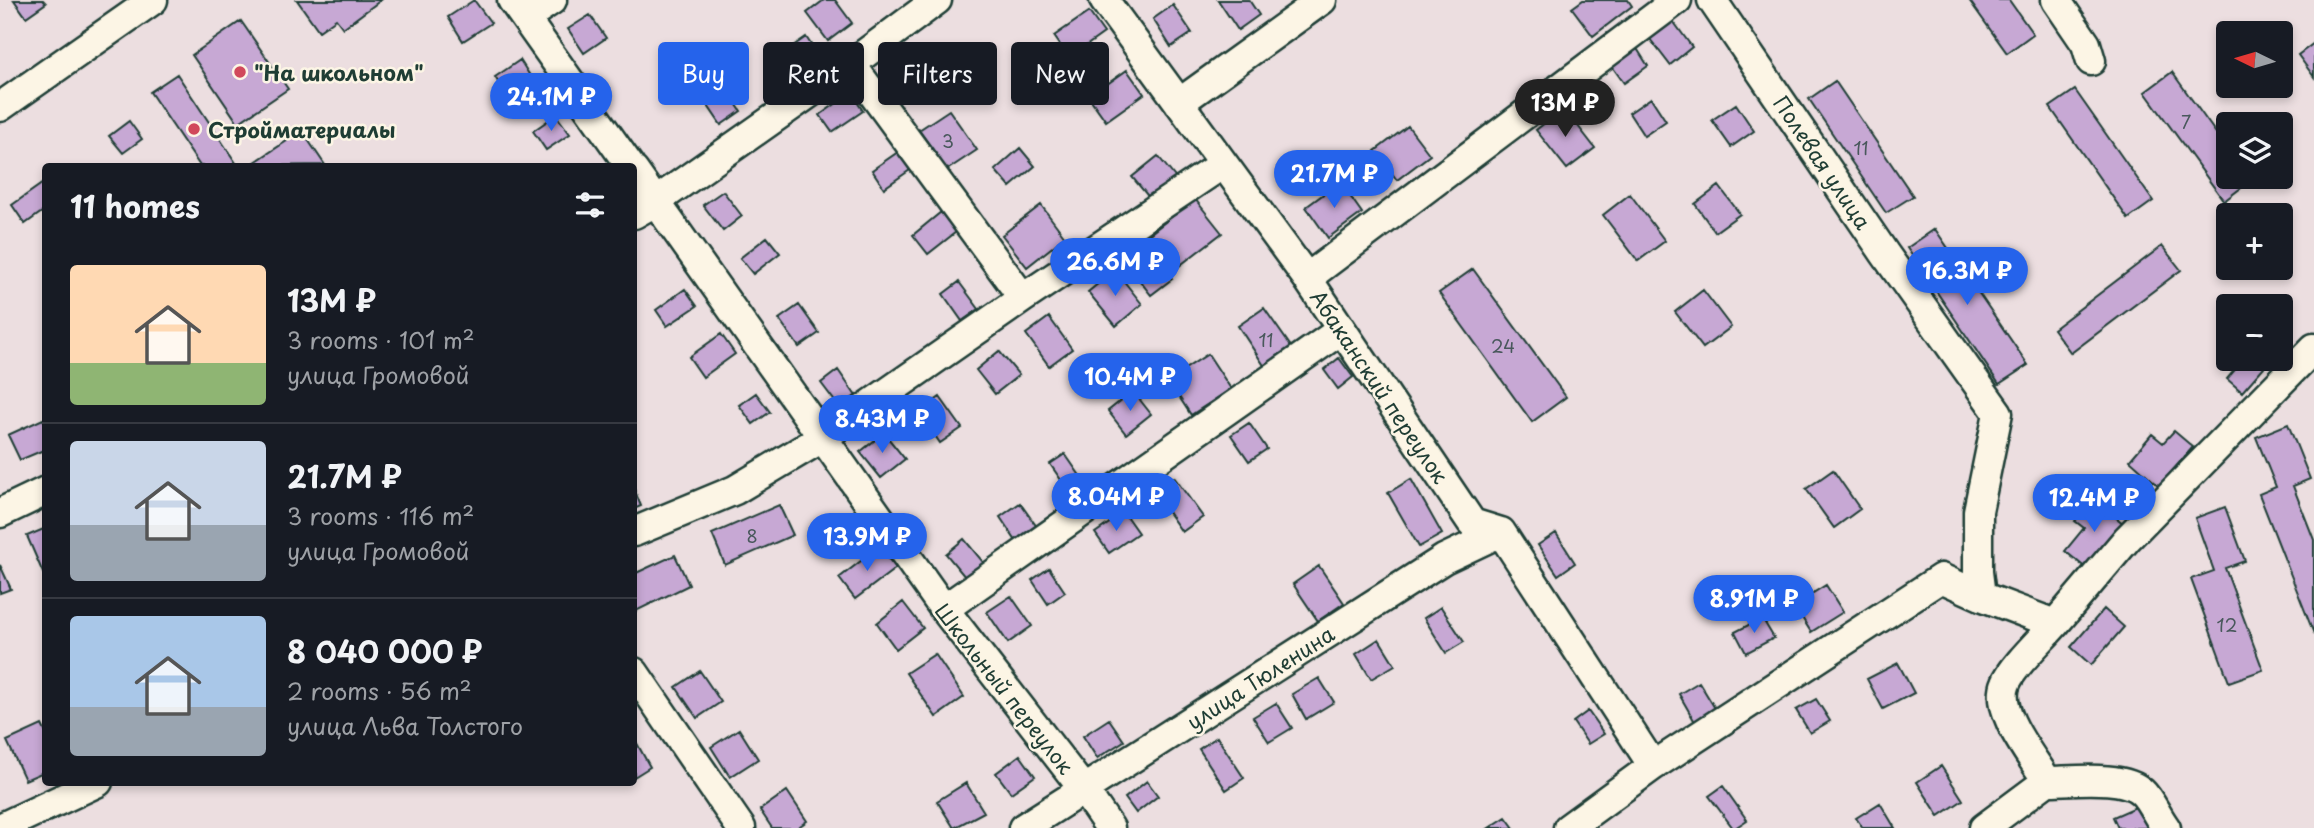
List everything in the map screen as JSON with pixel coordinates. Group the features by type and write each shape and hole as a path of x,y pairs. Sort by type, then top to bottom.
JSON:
{"street":[{"path":"0,107 153,0"},
{"path":"552,0 519,9 628,163"},
{"path":"864,54 937,0"},
{"name":"Абаканский переулок","path":"1104,0 1307,278 1472,523 1501,532"},
{"path":"1180,103 1322,0"},
{"path":"1307,278 1677,0"},
{"name":"Полевая улица","path":"1712,0 1885,254 1998,412 1978,511 1978,572 1981,597"},
{"path":"2056,0 2086,44 2091,61"},
{"path":"864,82 1023,298"},
{"path":"644,208 792,105"},
{"path":"637,531 734,490 822,438 1023,298 1223,164"},
{"name":"Школьный переулок","path":"637,182 644,208 822,438 944,609 1084,790 1110,828"},
{"path":"944,609 1342,330"},
{"path":"2047,781 2005,712 2002,696 2006,680 2127,539 2314,348"},
{"path":"0,513 42,493"},
{"path":"1501,532 1653,766"},
{"name":"улица Тюленина","path":"1023,828 1444,559 1501,532"},
{"path":"1568,828 1653,766 1941,578 1981,597 2055,624"},
{"path":"637,676 741,828"},
{"path":"1984,828 2047,781 2106,780 2133,784 2144,793 2166,828"},
{"path":"0,828 90,786"}],"building":[{"path":"14,0 43,0 46,3 26,17"},
{"path":"297,0 381,0 343,28 336,19 319,31"},
{"path":"474,0 491,23 463,41 448,17"},
{"path":"824,0 835,0 852,23 828,41 807,13"},
{"path":"1218,0 1249,0 1259,15 1238,30"},
{"path":"1583,0 1628,0 1632,6 1593,36 1572,8"},
{"path":"1969,0 2009,0 2033,34 2007,53"},
{"path":"1173,5 1192,33 1171,47 1153,19"},
{"path":"1089,12 1104,33 1091,42 1058,42 1054,36"},
{"path":"590,15 606,38 584,53 568,29"},
{"name":"\"На школьном\"","path":"241,21 288,89 238,123 192,55"},
{"path":"1673,21 1692,47 1670,65 1650,39"},
{"path":"2314,43 2314,77 2298,55"},
{"path":"1636,47 1648,66 1624,83 1611,65"},
{"path":"520,60 532,79 507,96 495,77"},
{"path":"1127,70 1144,94 1106,121 1095,105 1109,105 1109,83"},
{"path":"2172,72 2216,133 2216,189 2240,189 2224,201 2145,92"},
{"name":"Стройматериалы","path":"177,74 236,163 198,163 150,92"},
{"path":"1835,81 1913,196 1886,213 1809,99"},
{"path":"2075,90 2153,201 2128,219 2050,107"},
{"path":"1651,98 1666,121 1644,136 1629,113"},
{"path":"1736,104 1754,131 1731,147 1712,120"},
{"path":"707,105 737,105 741,111 721,125"},
{"path":"834,105 859,105 863,111 832,132 820,115"},
{"path":"1564,108 1595,148 1567,169 1536,130"},
{"path":"949,110 977,150 947,170 919,130"},
{"path":"556,115 570,134 546,150 533,131"},
{"path":"129,121 142,139 123,153 109,136"},
{"path":"1408,126 1430,155 1397,180 1375,151"},
{"name":"Стройматериалы","path":"302,131 324,163 254,163"},
{"path":"1020,148 1035,166 1010,187 995,170"},
{"path":"898,152 910,170 884,188 872,170"},
{"path":"1158,156 1178,181 1152,201 1132,177"},
{"path":"1340,182 1362,213 1328,238 1306,207"},
{"path":"42,184 42,212 25,224 12,205"},
{"path":"1719,186 1740,214 1715,232 1695,204"},
{"path":"723,191 742,216 723,231 703,205"},
{"path":"1630,194 1665,241 1638,261 1603,215"},
{"path":"1195,199 1222,233 1174,270 1147,236"},
{"path":"1041,205 1065,237 1027,267 1002,235"},
{"path":"941,212 956,232 928,254 913,235"},
{"path":"1935,229 2028,365 1999,384 1907,248"},
{"path":"767,237 780,253 753,274 740,258"},
{"path":"2162,246 2181,270 2071,353 2053,329"},
{"path":"1146,247 1172,279 1151,295 1126,263"},
{"path":"1473,269 1566,397 1532,422 1439,293"},
{"path":"1115,270 1142,304 1116,326 1088,292"},
{"path":"959,282 979,309 962,321 943,294"},
{"path":"685,289 697,306 667,326 656,310"},
{"path":"1703,290 1731,327 1703,348 1675,312"},
{"path":"799,305 819,333 799,347 779,319"},
{"path":"1264,308 1294,351 1267,370 1238,326"},
{"path":"1049,317 1072,349 1049,366 1026,334"},
{"path":"721,334 735,354 703,377 689,357"},
{"path":"999,351 1019,375 995,394 976,370"},
{"path":"1208,354 1231,389 1191,415 1168,380"},
{"path":"1339,358 1353,377 1338,389 1324,370"},
{"path":"838,370 856,396 840,408 821,383"},
{"path":"2234,371 2260,371 2242,392 2227,379"},
{"path":"1133,391 1151,414 1126,434 1108,411"},
{"path":"756,393 770,412 753,424 739,405"},
{"path":"940,397 962,428 940,443 919,412"},
{"path":"42,419 42,451 20,460 8,435"},
{"path":"1249,423 1267,449 1249,461 1231,435"},
{"path":"2288,424 2310,479 2293,486 2314,540 2314,634 2259,494 2276,487 2256,437"},
{"path":"2174,431 2193,447 2159,486 2130,460 2152,434 2163,443"},
{"path":"884,433 905,459 881,478 860,452"},
{"path":"1065,454 1090,490 1075,500 1050,464"},
{"path":"1833,470 1860,509 1834,528 1806,489"},
{"path":"1174,477 1203,517 1182,532 1153,491"},
{"path":"1411,479 1442,534 1419,547 1388,493"},
{"path":"2093,499 2124,524 2087,569 2065,551 2084,528 2075,521"},
{"path":"1020,503 1037,527 1016,541 1000,517"},
{"path":"779,505 793,535 725,565 712,534"},
{"path":"2225,507 2245,561 2225,568 2263,670 2229,682 2191,579 2214,571 2195,518"},
{"path":"1124,513 1138,533 1109,553 1095,533"},
{"path":"42,530 42,571 27,536"},
{"path":"1556,533 1575,563 1558,575 1538,545"},
{"path":"964,539 988,568 970,583 946,554"},
{"path":"879,547 896,568 855,599 839,578"},
{"path":"675,555 689,585 637,611 637,573"},
{"path":"0,565 11,589 0,593"},
{"path":"1319,566 1344,603 1318,621 1293,584"},
{"path":"1049,568 1065,592 1048,604 1032,580"},
{"path":"1826,585 1843,612 1811,632 1794,605"},
{"path":"1011,596 1032,626 1008,643 987,612"},
{"path":"903,602 923,628 896,649 877,623"},
{"path":"1441,607 1464,642 1446,653 1424,618"},
{"path":"2104,609 2124,627 2091,665 2071,647"},
{"path":"1762,618 1774,638 1746,653 1735,632"},
{"path":"1379,639 1395,665 1371,679 1356,654"},
{"path":"935,654 964,697 936,717 906,673"},
{"path":"1898,663 1914,693 1883,709 1867,679"},
{"path":"700,671 721,702 697,718 676,687"},
{"path":"1319,678 1334,702 1306,719 1292,694"},
{"path":"1699,682 1716,710 1695,722 1679,694"},
{"path":"1816,699 1830,721 1810,733 1796,710"},
{"path":"1276,703 1292,728 1269,742 1253,717"},
{"path":"1588,711 1604,734 1588,744 1573,722"},
{"path":"1109,719 1124,741 1097,758 1083,736"},
{"path":"42,725 42,773 25,780 7,741"},
{"path":"739,729 758,759 730,777 711,747"},
{"path":"1217,737 1244,778 1226,790 1199,749"},
{"path":"637,743 650,767 637,775"},
{"path":"1020,755 1035,776 1011,793 996,773"},
{"path":"1941,766 1963,800 1939,816 1917,782"},
{"path":"1147,781 1158,796 1136,813 1125,798"},
{"path":"966,783 984,812 954,828 937,801"},
{"path":"1723,786 1747,820 1735,828 1709,796"},
{"path":"787,791 807,821 797,828 772,828 760,810"},
{"path":"1880,803 1895,828 1863,828 1856,818"},
{"path":"2138,806 2149,828 2118,828 2113,817"},
{"path":"1506,817 1514,828 1489,828"}],"place":[{"name":"\"На школьном\"","path":"240,72"},
{"name":"Стройматериалы","path":"194,129"}]}
